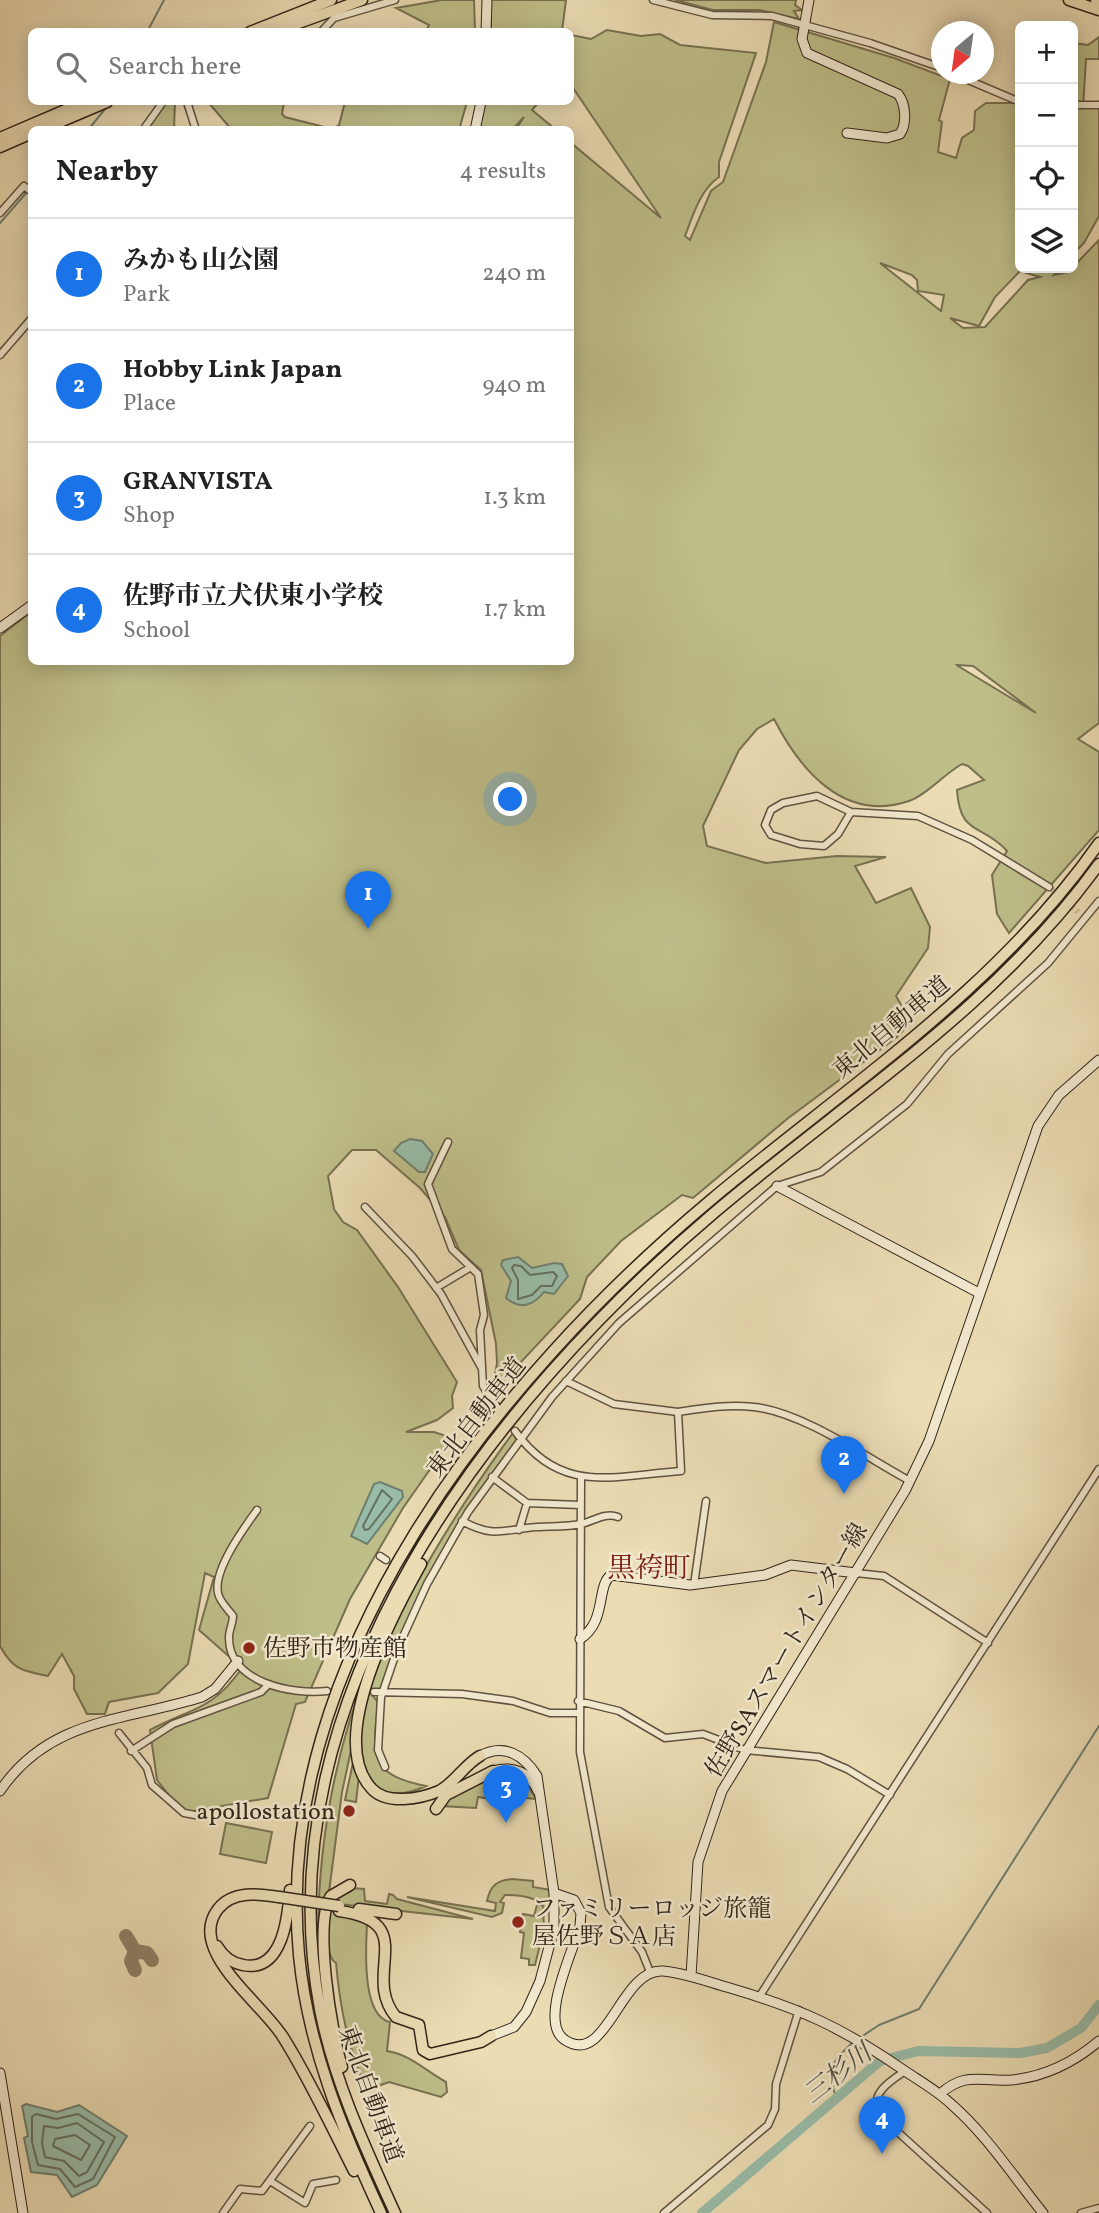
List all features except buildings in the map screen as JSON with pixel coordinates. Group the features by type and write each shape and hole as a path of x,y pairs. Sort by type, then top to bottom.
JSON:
{"highway":[{"path":"260,28 331,0"},
{"path":"1069,0 1099,10"},
{"path":"286,28 362,2"},
{"path":"0,138 77,105"},
{"path":"50,126 100,105"},
{"path":"0,147 28,135"},
{"name":"東北自動車道","path":"379,2213 326,2086 303,1986 298,1941 297,1878 312,1772 346,1666 392,1574 458,1471 536,1373 619,1283 700,1209 881,1065 972,988 1036,923 1099,843"},
{"name":"東北自動車道","path":"395,2213 359,2135 332,2060 316,1984 310,1897 317,1814 335,1734 358,1672 397,1592 451,1505 546,1380 637,1283 726,1203 964,1012 1045,931 1099,864"},
{"path":"451,1505 404,1596 370,1674 356,1731 357,1759 370,1787 381,1795 397,1799 440,1790 480,1756"},
{"path":"436,1809 446,1795 493,1771"},
{"path":"279,1900 248,1900 226,1909 216,1924 215,1937 226,1958 242,1965 255,1965 269,1958 284,1936 298,1811 302,1789 312,1772"},
{"path":"350,1885 343,1886 330,1897 323,1921 334,2037 358,2115 359,2135"},
{"path":"379,2213 283,2036 265,2011 219,1962 211,1947 210,1927 223,1904 244,1895 396,1914"},
{"path":"339,1908 363,1915 383,1931 386,1946 383,1979 386,2001 396,2017 419,2025 423,2050 430,2054 450,2050 491,2036"},
{"path":"430,2025 425,2039 435,2048 491,2036"}],"main road":[{"path":"486,28 488,0"},
{"path":"809,0 802,44 811,56 898,94 902,99 905,125 900,134 887,138 847,133"},
{"path":"476,126 480,105"},
{"path":"1,625 28,608"},
{"name":"佐野SAスマートインター線","path":"691,1976 701,1846 722,1791 744,1750 856,1573 910,1481 929,1441 1038,1126 1059,1095 1099,1060"},
{"path":"777,1186 979,1293"},
{"path":"580,1639 597,1619 608,1577 694,1585 765,1575 791,1566 856,1573"},
{"path":"0,1791 12,1772 45,1744 83,1728 202,1698 215,1689 238,1661"},
{"path":"480,1756 504,1750 520,1756 537,1776 554,1893 554,1928 540,1981 526,2012 514,2027 491,2036"},
{"path":"493,1771 508,1769 526,1774 541,1796"},
{"path":"554,1893 574,1900 581,1913 578,1934 554,2008 556,2030 564,2040 576,2045 593,2040 635,1983 650,1972 691,1976 799,2010 867,2046 940,2094 975,2128 1043,2213"},
{"path":"940,2094 958,2080 1009,2080 1052,2071 1099,2041"},
{"path":"0,2073 23,2213"}],"street":[{"path":"325,28 334,18 362,2 395,0"},
{"path":"653,0 702,13 757,14 870,43 931,64"},
{"path":"978,84 1015,100"},
{"path":"146,126 161,105"},
{"path":"188,105 195,126"},
{"path":"1078,105 1099,106"},
{"path":"0,213 25,186 28,189"},
{"path":"0,355 28,323"},
{"path":"851,811 838,834 824,846 800,844 771,835 765,825 771,810 790,800 820,796 851,811 898,813 927,818 1016,865 1049,887"},
{"path":"385,1767 378,1749 377,1731 382,1692 427,1584 492,1477 566,1381 619,1323 777,1186 821,1172 900,1110 948,1054 1048,963 1081,915 1099,901"},
{"path":"448,1142 428,1184 452,1249 478,1275 484,1315 480,1330 483,1386 497,1407"},
{"path":"365,1208 412,1256 436,1288 481,1367"},
{"path":"436,1288 471,1267"},
{"path":"566,1381 614,1404 678,1412 719,1406 756,1407 795,1417 910,1481"},
{"path":"515,1431 535,1456 555,1469 581,1478 681,1471 678,1412"},
{"path":"760,1997 1099,1469"},
{"path":"492,1477 527,1503 580,1505"},
{"path":"581,1478 578,1701 580,1752 609,1907 642,1952 650,1972"},
{"path":"694,1585 706,1501"},
{"path":"519,1530 527,1503"},
{"path":"257,1510 231,1549 218,1584 218,1595 233,1616 229,1639 238,1661 268,1685 295,1692 327,1691"},
{"path":"463,1521 490,1533 580,1525 607,1515 618,1517"},
{"path":"856,1573 884,1576 988,1643"},
{"path":"418,1579 427,1584"},
{"path":"131,1751 163,1728 261,1692 268,1685"},
{"path":"374,1692 462,1694 513,1701 550,1713 579,1713"},
{"path":"578,1701 619,1711 660,1736 674,1739 703,1734 744,1750 819,1757 847,1769 890,1795"},
{"path":"119,1733 146,1768 152,1785 184,1813 195,1815"},
{"path":"664,2213 768,2124 775,2109 776,2084 799,2010"},
{"path":"905,2071 881,2089 876,2101 878,2114 987,2213"},
{"path":"223,2213 240,2189 262,2191 310,2126"},
{"path":"270,2181 305,2203 313,2184 336,2180"},
{"path":"1081,2213 1099,2208"}],"shaded area":[{"path":"442,0 474,0 475,28 428,28 429,25 396,8"},
{"path":"490,0 566,0 562,28 491,28"},
{"path":"675,0 796,0 795,5 802,10 794,11 799,19 760,10 713,10"},
{"path":"774,22 894,58 931,72 931,84 949,84 939,120 942,122 938,152 956,158 962,138 974,130 975,111 986,103 1012,103 1015,97 1015,273 1018,273 995,297 979,326 950,318 963,328 985,327 1028,280 1040,277 1027,273 1078,273 1078,262 1099,240 1099,723 1078,739 1099,752 1099,830 1009,933 997,914 992,875 1007,851 968,823 959,805 957,790 984,780 968,766 962,764 909,801 886,806 864,805 845,798 811,773 774,719 757,729 739,750 703,826 707,846 766,863 837,856 886,857 855,866 876,903 911,888 930,927 928,948 896,996 911,1022 897,1037 787,1119 693,1198 682,1195 621,1241 587,1277 580,1299 492,1393 497,1363 496,1344 481,1270 459,1250 445,1217 420,1188 376,1150 352,1150 328,1176 334,1209 343,1222 357,1230 398,1287 457,1382 452,1396 453,1408 437,1420 406,1432 434,1432 452,1438 403,1508 350,1599 305,1702 296,1704 268,1798 188,1812 176,1804 157,1780 150,1730 211,1700 221,1693 242,1668 199,1630 214,1577 205,1573 188,1664 158,1693 109,1702 105,1714 87,1714 74,1689 74,1676 62,1654 48,1676 31,1673 14,1665 0,1646 0,636 28,614 28,665 574,665 574,146 661,218 574,89 574,36 591,39 607,30 641,36 660,34 680,45 756,53 719,162 719,177 712,182 698,204 685,236 690,240 711,191 723,182 766,62","holes":["880,263 912,275 917,280 918,291 944,295 941,311","957,665 973,666 1036,713"]},
{"path":"1099,37 1099,59 1086,59 1083,107 1099,108 1099,216 1078,249 1078,44 1088,45"},
{"path":"160,105 175,105 174,126 142,126"},
{"path":"211,105 284,105 282,114 285,117 320,126 228,126"},
{"path":"344,105 466,105 460,126 337,126"},
{"path":"483,105 536,105 532,110 551,126 518,126 524,117 516,126 479,126"},
{"path":"513,1433 517,1441 433,1570 381,1690 372,1690 371,1694 378,1702 375,1749 378,1759 393,1775 426,1786 406,1793 384,1792 373,1783 360,1760 360,1725 371,1683 412,1590 466,1500"},
{"path":"370,1662 342,1792 329,1892 318,1930 322,1861 332,1793 348,1727"},
{"path":"354,1758 359,1775 356,1802 345,1800"},
{"path":"497,1775 526,1783 536,1799 500,1795 500,1790 493,1789 491,1799 478,1797 476,1808 442,1806 449,1798"},
{"path":"226,1823 272,1832 266,1863 220,1854"},
{"path":"512,1879 533,1881 533,1887 551,1890 549,1909 543,1907 544,1929 535,1965 529,1965 529,1959 521,1958 524,1933 520,1932 523,1914 534,1916 537,1905 542,1905 535,1900 505,1895 500,1902 504,1903 502,1913 492,1917 407,1897 495,1911 496,1903 487,1901 490,1891 498,1882"},
{"path":"350,1888 364,1889 365,1901 387,1904 389,1894 397,1899 473,1919 339,1904 367,1923 367,1979 374,2007 381,2017 390,2022 387,2051 410,2059 446,2082 447,2092 441,2097 389,2082 367,2090 360,2075 343,2012 336,1963 331,1958 328,1942 334,1896"}],"water":[{"path":"410,1139 422,1141 433,1154 425,1172 419,1172 394,1151 401,1143"},
{"path":"518,1257 532,1268 562,1264 568,1276 554,1294 544,1292 531,1303 516,1304 506,1298 511,1281 501,1265 503,1260"},
{"path":"380,1482 402,1491 403,1497 367,1544 351,1536 374,1484"},
{"path":"26,2104 57,2112 79,2105 127,2136 97,2185 72,2197 57,2175 31,2172 24,2138 28,2136 22,2106"}],"waterway":[{"path":"149,28 164,0"},
{"path":"91,126 105,109"},
{"path":"0,223 27,192"},
{"path":"864,2035 879,2025 919,2009 1099,1726"},
{"name":"三杉川","path":"702,2213 880,2061 918,2051 1020,2053 1047,2048 1081,2028 1099,2005"},
{"path":"836,2097 831,2079 833,2066 853,2042"}],"taxiway":[{"path":"126,1936 135,1951"},
{"path":"135,1951 147,1953 152,1960"},
{"path":"135,1951 131,1961 135,1970"}],"tunnel":[{"path":"1049,887 1078,912"},
{"path":"327,1691 374,1692"}],"place":[{"name":"みかも山公園","path":"368,929"},
{"name":"Hobby Link Japan","path":"844,1494"},
{"name":"佐野市物産館","path":"249,1648"},
{"name":"apollostation","path":"349,1811"},
{"name":"GRANVISTA","path":"506,1823"},
{"name":"ファミリーロッジ旅籠 屋佐野ＳＡ店","path":"518,1922"},
{"name":"佐野市立犬伏東小学校","path":"882,2154"}],"district":[{"name":"黒袴町","path":"649,1567"}]}
